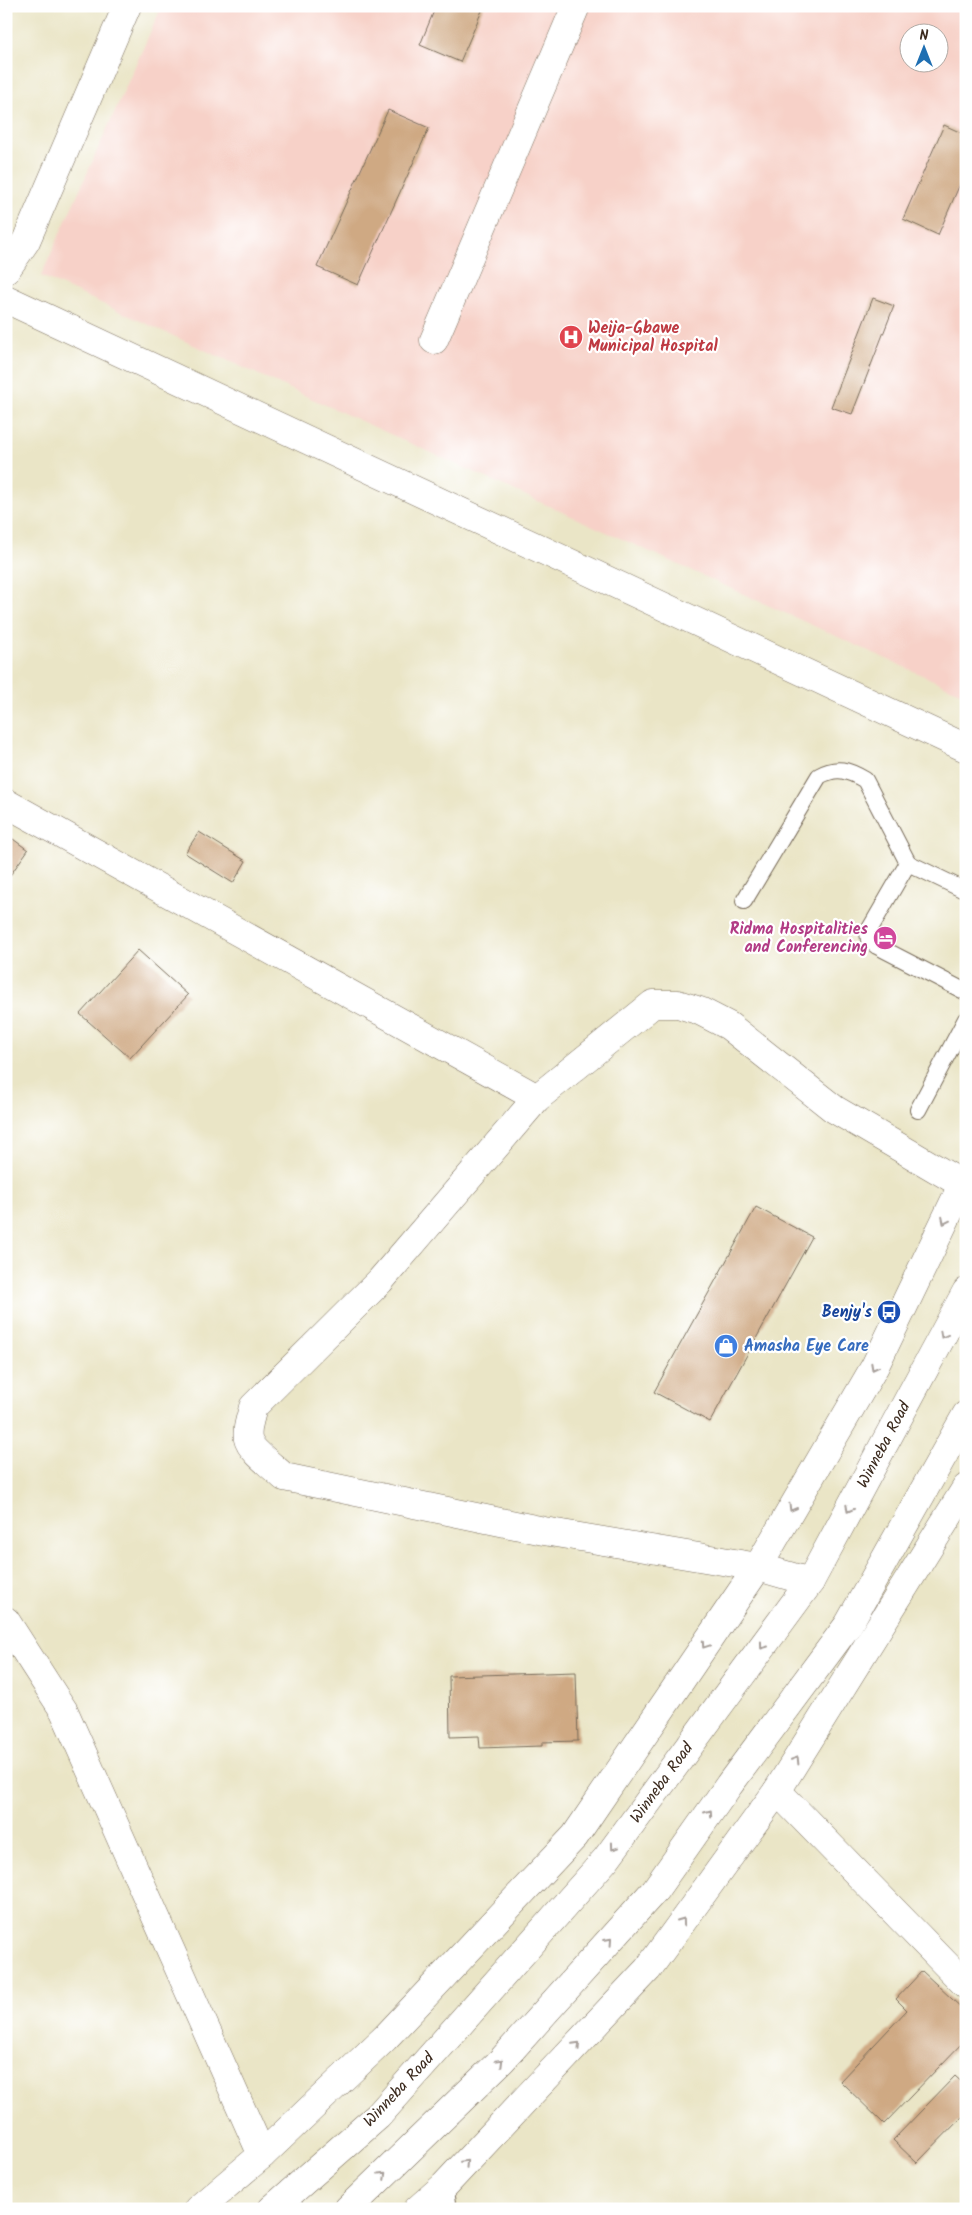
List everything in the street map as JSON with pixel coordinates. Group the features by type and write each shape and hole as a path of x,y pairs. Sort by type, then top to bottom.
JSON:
{"main road":[{"path":"6,270 26,241 127,6"},
{"path":"434,340 576,6"},
{"path":"6,299 966,748"},
{"path":"6,803 537,1098"},
{"path":"198,2209 262,2155 385,2038 575,1836 758,1567 875,1366 964,1181 834,1109 729,1026 700,1011 678,1004 653,1004 537,1098 380,1281 253,1407 248,1427 248,1440 260,1455 284,1476 544,1531 758,1567 810,1582"},
{"name":"Winneba Road","path":"272,2209 378,2116 606,1859 810,1582 966,1292"},
{"path":"348,2209 502,2060 655,1890 729,1785 848,1625 966,1415"},
{"path":"418,2209 446,2197 648,1969 777,1791 966,1488"},
{"path":"6,1621 64,1711 262,2155"},
{"path":"777,1791 966,1985"}],"lane":[{"path":"744,901 819,776 829,770 841,768 865,780 908,863 966,891"},
{"path":"908,863 868,932 869,940 877,946 966,992"},
{"path":"918,1110 966,1019"}],"shaded area":[{"name":"Weija-Gbawe Municipal Hospital","path":"162,6 966,6 966,695 41,276"}],"building":[{"path":"436,6 484,6 460,62 420,45"},
{"path":"388,110 429,128 358,285 317,267"},
{"path":"944,125 966,135 966,170 938,235 903,219"},
{"path":"873,298 894,306 852,414 831,407"},
{"path":"199,832 246,861 233,883 185,853"},
{"path":"6,834 28,850 6,881"},
{"path":"138,950 188,995 130,1058 80,1014"},
{"path":"756,1207 812,1237 710,1422 654,1392"},
{"path":"576,1672 578,1741 542,1742 542,1746 480,1748 479,1736 450,1737 449,1676"},
{"path":"922,1971 966,2012 966,2039 884,2124 840,2081 907,2010 896,1999"},
{"path":"955,2076 966,2086 966,2113 917,2163 893,2140"}],"place":[{"name":"Weija-Gbawe Municipal Hospital","path":"571,337"},
{"name":"Ridma Hospitalities and Conferencing","path":"885,938"},
{"name":"Benjy's","path":"889,1312"},
{"name":"Amasha Eye Care","path":"726,1346"}]}
